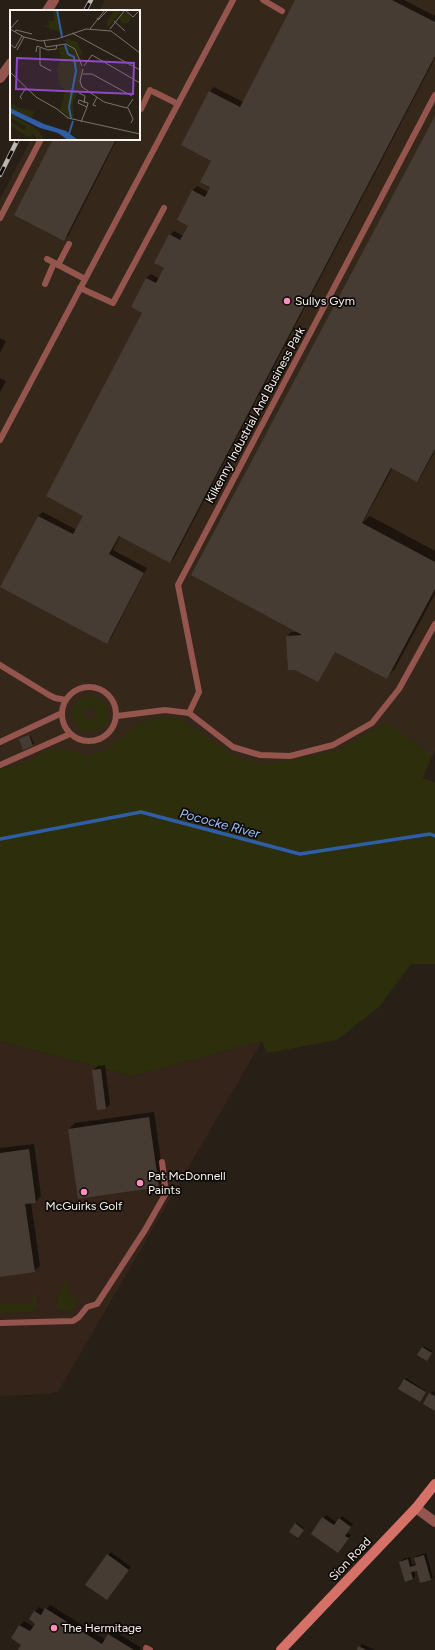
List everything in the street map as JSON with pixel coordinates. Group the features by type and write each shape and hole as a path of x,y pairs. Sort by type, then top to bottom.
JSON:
{"street":[{"path":"48,10 54,0"},
{"path":"0,78 10,63"},
{"name":"Sion Road","path":"281,1650 416,1508 435,1484"},
{"path":"416,1508 435,1522"}],"lane":[{"path":"0,440 234,0"},
{"path":"263,0 282,11"},
{"path":"140,109 152,91 178,104"},
{"name":"Kilkenny Industrial And Business Park","path":"189,713 198,692 178,585 435,96"},
{"path":"0,218 40,140"},
{"path":"80,288 113,303 164,208"},
{"path":"44,284 69,244"},
{"path":"47,259 85,279"},
{"path":"117,716 165,710 189,713 233,747 260,755 290,756 333,745 372,723 399,689 435,624"},
{"path":"0,665 49,695 66,700"},
{"path":"89,687 98,688 106,692 116,707 117,716 115,725 110,733 95,742 86,742 77,739 65,728 62,713 66,700 72,693 80,688 89,687"},
{"path":"0,742 62,713"},
{"path":"0,764 70,734"},
{"path":"0,1323 73,1320 79,1317 87,1307 98,1304 145,1230 166,1193 162,1162"}],"shaded area":[{"path":"105,0 435,0 435,750 422,778 0,818 0,199 30,140 140,140 140,10 100,10"},
{"path":"0,1041 132,1076 262,1041 58,1392 47,1394 0,1396"}],"green space":[{"path":"89,696 97,698 104,703 108,710 108,714 106,723 102,727 89,732 82,730 76,725 72,712 75,705 80,700","holes":["92,707 96,712 96,717 93,720 89,721 85,719 83,712 87,708"]},
{"path":"155,717 177,717 242,759 266,765 340,750 387,722 432,756 423,778 435,782 435,964 411,964 379,1007 337,1040 267,1053 262,1041 132,1076 0,1041 0,769 26,763 49,750 70,750 88,756 109,749 132,728"},
{"path":"67,1279 69,1298 78,1297 74,1308 69,1314 69,1310 57,1310 56,1308 58,1303 55,1301"},
{"path":"33,1293 36,1294 36,1310 31,1312 0,1313 0,1304 33,1304"}],"building":[{"path":"295,0 392,0 435,22 435,56 170,563 119,536 109,554 144,573 107,644 0,587 38,516 73,534 83,516 46,496 142,313 131,307 146,278 156,283 164,268 154,263 169,234 180,240 188,226 177,220 192,190 205,197 210,187 200,182 211,161 181,145 209,91 240,107"},
{"path":"435,116 435,449 417,482 391,468 362,523 435,562 435,589 387,679 335,652 318,682 295,670 288,670 286,636 302,635 191,575"},
{"path":"52,140 115,140 64,241 14,215"},
{"path":"29,735 33,746 23,750 19,739"},
{"path":"101,1069 106,1109 97,1110 92,1070"},
{"path":"149,1117 159,1187 78,1199 68,1129"},
{"path":"29,1149 36,1203 25,1204 35,1272 0,1277 0,1153"},
{"path":"422,1347 432,1353 427,1361 417,1355"},
{"path":"404,1379 426,1392 420,1402 398,1389"},
{"path":"429,1393 435,1396 435,1411 423,1404"},
{"path":"322,1517 334,1525 339,1518 351,1527 345,1536 349,1538 338,1553 311,1534"},
{"path":"295,1523 304,1530 298,1538 289,1532"},
{"path":"107,1554 129,1570 107,1600 85,1585"},
{"path":"424,1555 431,1580 420,1583 417,1571 411,1572 413,1579 405,1582 399,1562 408,1559 410,1567 416,1565 414,1558"},
{"name":"The Hermitage","path":"45,1608 102,1644 108,1634 134,1650 18,1650 21,1645 11,1638 19,1625 30,1631 35,1624 29,1619 34,1611 41,1615"},
{"path":"358,1646 367,1650 357,1650"}],"waterway":[{"name":"Pococke River","path":"0,839 141,812 300,854 430,834 435,836"}],"railway":[{"path":"86,10 91,0"},
{"path":"0,175 18,140"}],"place":[{"name":"Sullys Gym","path":"287,301"},
{"name":"Pat McDonnell Paints","path":"140,1183"},
{"name":"McGuirks Golf","path":"84,1192"},
{"name":"The Hermitage","path":"54,1628"}]}
